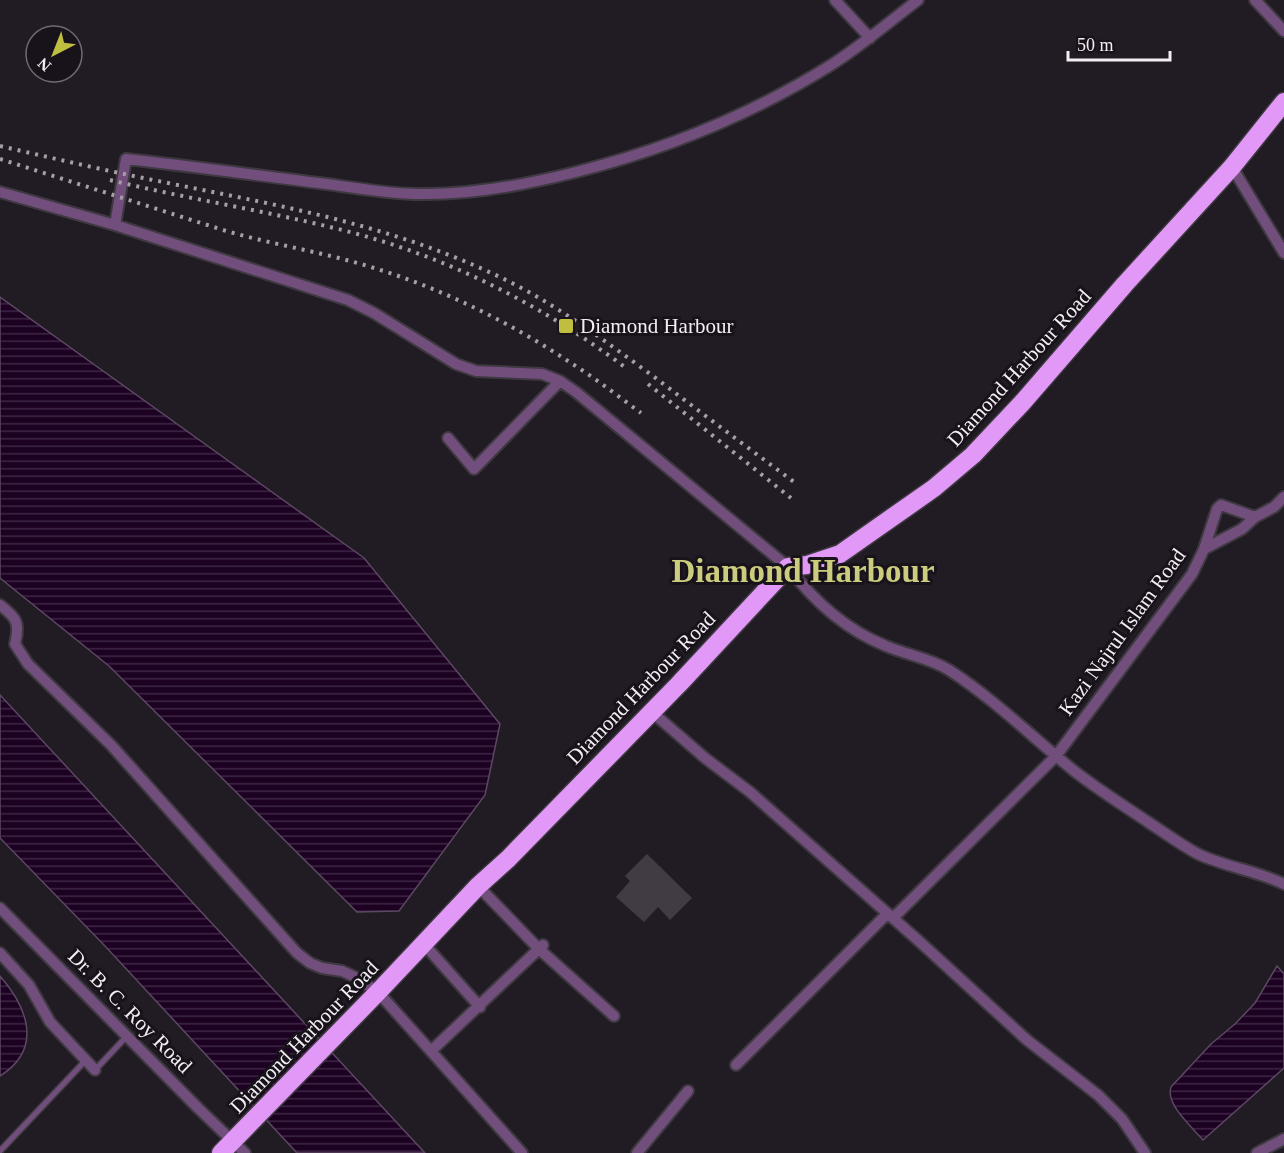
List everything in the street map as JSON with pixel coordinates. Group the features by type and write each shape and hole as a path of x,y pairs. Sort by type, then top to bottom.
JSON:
{"highway":[{"name":"Diamond Harbour Road","path":"235,1145 478,886 508,859 788,567 807,565 840,554 934,488 973,455 1232,167 1284,102"}],"street":[{"path":"835,0 870,38"},
{"path":"114,225 126,159 418,194 457,193 512,187 605,165 681,141 794,87 870,38 918,0"},
{"path":"1255,0 1284,31"},
{"path":"1232,167 1284,253"},
{"path":"0,192 114,225 348,300 374,313 456,364 476,371 542,374 560,381 788,567 829,612 885,646 944,667 994,702 1056,756 1107,795 1198,854 1284,884"},
{"path":"448,438 474,469 560,381"},
{"name":"Kazi Najrul Islam Road","path":"736,1065 1056,756 1192,574 1204,549 1242,529 1254,518 1274,507 1284,497"},
{"path":"1204,549 1217,509 1221,505 1254,518"},
{"path":"0,605 16,619 19,629 15,644 28,664 111,745 297,952 310,963 322,968 342,971 378,993 522,1153"},
{"path":"651,711 705,758 750,792 1027,1040 1098,1095 1122,1119 1145,1153"},
{"path":"478,886 614,1016"},
{"name":"Dr. B. C. Roy Road","path":"0,908 235,1145"},
{"path":"423,944 480,1007"},
{"path":"431,1051 541,947"},
{"path":"0,953 29,984 50,1023 95,1070"},
{"path":"637,1153 688,1091"},
{"path":"1257,1153 1284,1139"}],"lane":[{"path":"95,1070 127,1035"},
{"path":"0,1152 86,1060"}],"shaded area":[{"path":"0,297 364,558 500,724 485,795 399,911 357,912 109,666 0,578"},
{"path":"0,695 425,1153 297,1153 105,946 0,838"},
{"path":"1277,966 1284,974 1284,1068 1203,1140 1176,1108 1170,1094 1171,1087 1211,1044 1255,1003"},
{"path":"0,976 18,1001 27,1028 22,1053 0,1076"}],"building":[{"path":"647,854 692,898 670,920 658,907 644,922 616,897 630,881 625,876"}],"railway":[{"path":"0,146 300,210 385,233 469,263 530,292 585,328 798,485"},
{"path":"0,159 223,230 355,262 400,276 476,308 525,334 589,375 641,413"},
{"path":"110,180 317,224 384,242 421,255 457,269 527,304 594,345 626,368"},
{"path":"648,384 791,498"}],"place":[{"name":"Diamond Harbour","path":"566,326"}],"district":[{"name":"Diamond Harbour","path":"803,571"}]}
